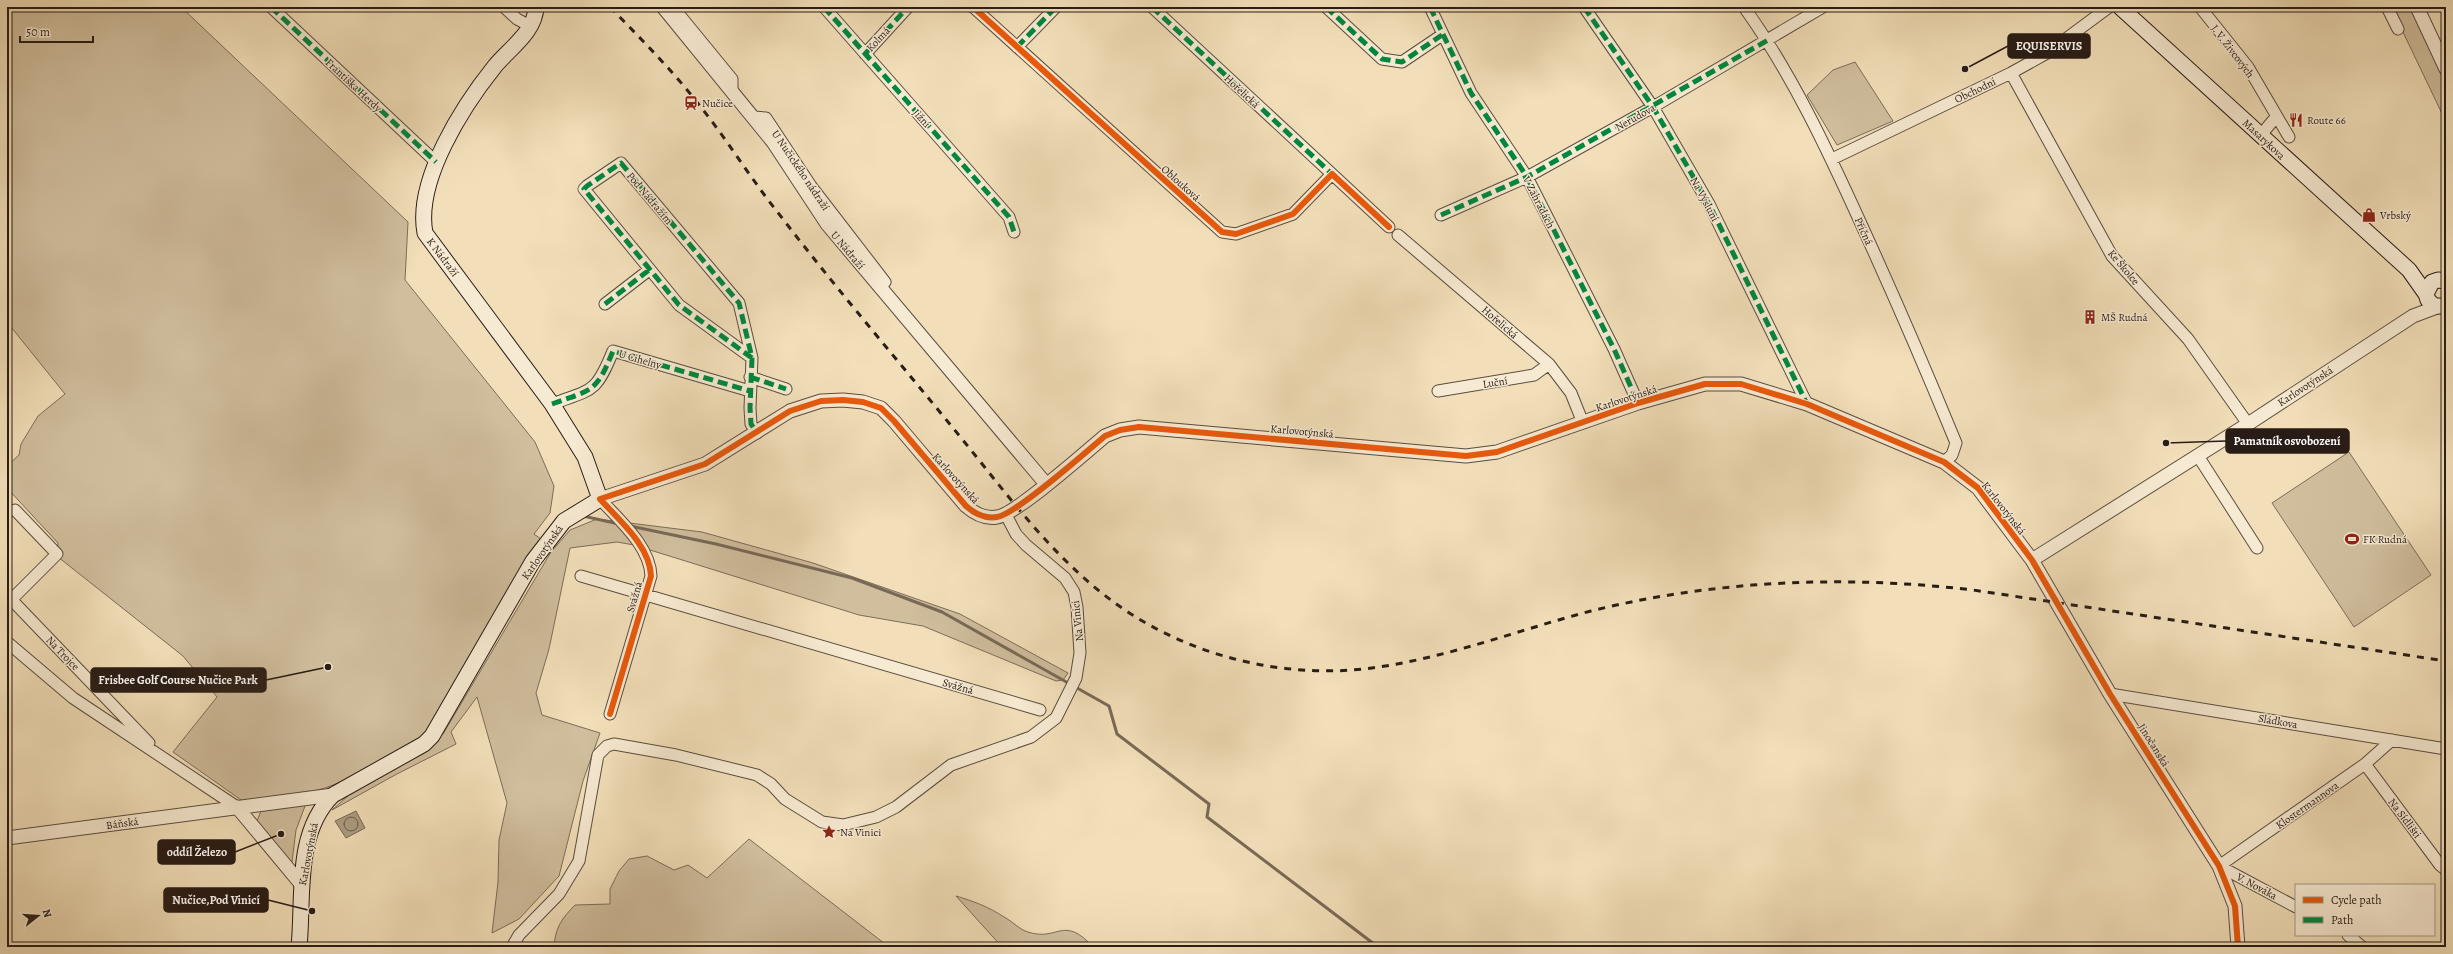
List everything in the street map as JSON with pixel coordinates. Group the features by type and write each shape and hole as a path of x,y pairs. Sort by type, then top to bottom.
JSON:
{"main road":[{"name":"K Nádraží","path":"536,7 530,26 481,85 436,162 424,205 422,218 425,233 552,404 585,457 600,499"},
{"name":"Masarykova","path":"2120,7 2408,270"},
{"path":"2408,270 2442,280"},
{"path":"2408,270 2430,303 2443,307"},
{"path":"2426,295 2429,285 2442,280"},
{"name":"Karlovotýnská","path":"299,947 302,919 301,884 313,821 320,807 333,795 424,744 432,736 533,561 564,521 600,499"}],"street":[{"name":"Františka Herdy","path":"271,7 436,162"},
{"path":"504,7 517,19 530,26"},
{"name":"U Nádraží","path":"663,7 754,117 827,224 1046,484"},
{"path":"673,7 732,79 732,91"},
{"name":"Jižní","path":"824,7 1009,217 1014,232"},
{"name":"Kolmá","path":"865,54 908,7"},
{"name":"Oblouková","path":"973,7 1222,232 1236,234 1293,214 1332,174"},
{"path":"1017,47 1056,7"},
{"name":"Hořelická","path":"1152,7 1332,174"},
{"path":"1326,7 1382,59 1402,62 1442,35"},
{"name":"V Zahradách","path":"1430,7 1442,35 1471,93 1527,177 1614,349 1638,403"},
{"name":"Na Výsluní","path":"1584,7 1653,107 1709,204 1806,404"},
{"name":"Příčná","path":"1744,7 1768,40 1832,159 1917,348 1956,443 1952,455 1944,462"},
{"name":"Nerudova","path":"1441,215 1527,177 1653,107 1823,7"},
{"name":"Obchodní","path":"1832,159 2011,73 2047,53 2109,7"},
{"name":"J. V. Živcových","path":"2200,7 2248,67 2289,137"},
{"path":"2387,7 2398,29"},
{"path":"2416,7 2446,69"},
{"name":"Ke Školce","path":"2011,73 2098,228 2112,256 2188,339 2248,424"},
{"path":"2260,136 2276,117"},
{"name":"Pod Nádražím","path":"752,358 679,305 584,189 621,163 739,303 752,358 750,377 751,424 757,432"},
{"path":"1332,174 1389,227"},
{"name":"Hořelická","path":"1398,235 1548,364 1571,393 1583,423"},
{"path":"605,304 649,270"},
{"path":"2413,316 2426,295"},
{"path":"2413,316 2443,307"},
{"name":"Karlovotýnská","path":"600,499 705,464 790,410 821,401 843,400 864,402 881,408 894,420 958,498 972,511 991,518 1006,514 1105,436 1120,430 1139,427 1466,456 1497,452 1638,403 1705,384 1741,384 1806,404 1944,462 1978,488 2032,560 2248,424 2413,316"},
{"name":"U Cihelny","path":"552,404 591,390 602,379 613,351 750,391"},
{"name":"Luční","path":"1438,391 1534,375 1548,364"},
{"path":"750,377 786,389"},
{"path":"2198,456 2257,548"},
{"name":"Svážná","path":"600,499 646,554 651,564 651,576 610,714"},
{"name":"Na Trojce","path":"15,510 57,554 10,597 163,758"},
{"name":"Na Vinici","path":"512,947 519,935 559,894 579,861 598,755 607,746 614,744 676,755 757,775 771,784 785,799 822,822 843,825 876,817 896,807 951,765 1031,737 1046,727 1056,718 1076,678 1080,653 1077,607 1074,592 1065,578 1026,545 1016,534 1006,514"},
{"name":"Jinočanská","path":"2032,560 2110,694 2219,866 2235,906 2238,947"},
{"name":"Svážná","path":"581,576 1040,710"},
{"name":"Na Trojce","path":"7,642 73,698 237,807"},
{"name":"Sládkova","path":"2110,694 2446,749"},
{"name":"Klostermannova","path":"2219,866 2365,764 2392,740"},
{"name":"Na Sídlišti","path":"2365,764 2440,865 2446,870"},
{"name":"Báňská","path":"7,838 333,795"},
{"path":"237,807 301,884"},
{"name":"V. Nováka","path":"2219,866 2295,906"},
{"path":"2349,936 2362,947"}],"shaded area":[{"path":"7,7 181,7 408,222 405,280 535,442 554,486 550,513 534,534 541,539 425,734 391,756 336,784 305,793 244,802 173,752 217,697 183,656 58,557 58,543 7,488 7,466 19,455 21,444 38,416 65,394 7,322"},
{"path":"2391,7 2413,7 2446,78 2446,122"},
{"path":"1855,62 1893,121 1837,145 1807,95 1833,70"},
{"name":"FK Rudná","path":"2349,452 2431,575 2354,627 2272,503"},
{"path":"597,519 702,532 813,563 960,614 1068,673 1063,680 1056,681 923,626 859,615 634,545 617,542 570,548 549,649 536,693 542,715 600,733 583,781 559,876 519,919 492,933 498,882 499,840 507,803 477,697 451,732 456,744 395,775 332,810 357,788 429,748 443,734 551,552 570,530"},
{"path":"303,805 305,806 296,830 292,862 290,864 257,821 261,811"},
{"path":"749,839 889,947 554,947 556,934 560,924 566,914 575,905 610,904 610,889 619,871 629,859 647,856 674,870 688,865 707,878"},
{"path":"956,896 993,910 1025,931 1038,934 1047,934 1067,930 1083,937 1093,947 1002,947"}],"water":[{"path":"356,811 365,828 346,838 335,821"}],"waterway":[{"path":"583,516 619,524"},
{"path":"630,526 716,544 852,578 942,612 1109,706 1117,734 1209,804 1207,817 1378,947"}],"railway":[{"path":"610,7 690,93 769,201 865,322 1012,501 1054,549 1076,571 1125,610 1153,627 1182,641 1212,652 1243,661 1275,667 1340,671 1372,668 1428,658 1564,618 1638,601 1733,587 1781,583 1829,582 1925,585 1973,590 2446,661"}],"marked path":[{"path":"271,7 436,162"},
{"path":"824,7 1009,217 1014,232"},
{"path":"865,54 908,7"},
{"path":"1017,47 1056,7"},
{"path":"1152,7 1332,174"},
{"path":"1326,7 1382,59 1402,62 1442,35"},
{"path":"1430,7 1471,93 1527,177 1614,349 1638,403"},
{"path":"1584,7 1653,107 1709,204 1807,404"},
{"path":"1441,215 1527,177 1768,40"},
{"path":"752,358 679,305 584,189 587,186 621,163 739,303 752,358 750,408 751,424 757,433"},
{"path":"605,304 649,270"},
{"path":"552,404 592,388 602,375 613,351 750,391"},
{"path":"750,377 786,389"}],"cycle path":[{"path":"973,7 1222,232 1236,234 1293,214 1332,174 1389,227"},
{"path":"610,714 651,576 645,554 639,544 632,534 600,499 705,464 790,411 821,401 843,400 863,402 881,408 894,421 966,506 980,515 997,517 1006,514 1034,495 1105,436 1120,430 1139,427 1466,456 1497,452 1638,403 1705,384 1741,384 1807,404 1944,462 1978,488 2032,560 2110,694 2219,866 2235,906 2238,947"}],"place":[{"name":"EQUISERVIS","path":"1965,69"},
{"name":"Nučice","path":"691,103"},
{"name":"Route 66","path":"2296,120"},
{"name":"Vrbský","path":"2369,215"},
{"name":"MŠ Rudná","path":"2090,317"},
{"name":"Pamatník osvobození","path":"2166,443"},
{"name":"FK Rudná","path":"2352,539"},
{"name":"Frisbee Golf Course Nučice Park","path":"328,667"},
{"name":"Na Vinici","path":"829,832"},
{"name":"oddíl Železo","path":"281,834"},
{"name":"Nučice,Pod Vinicí","path":"312,911"}]}
